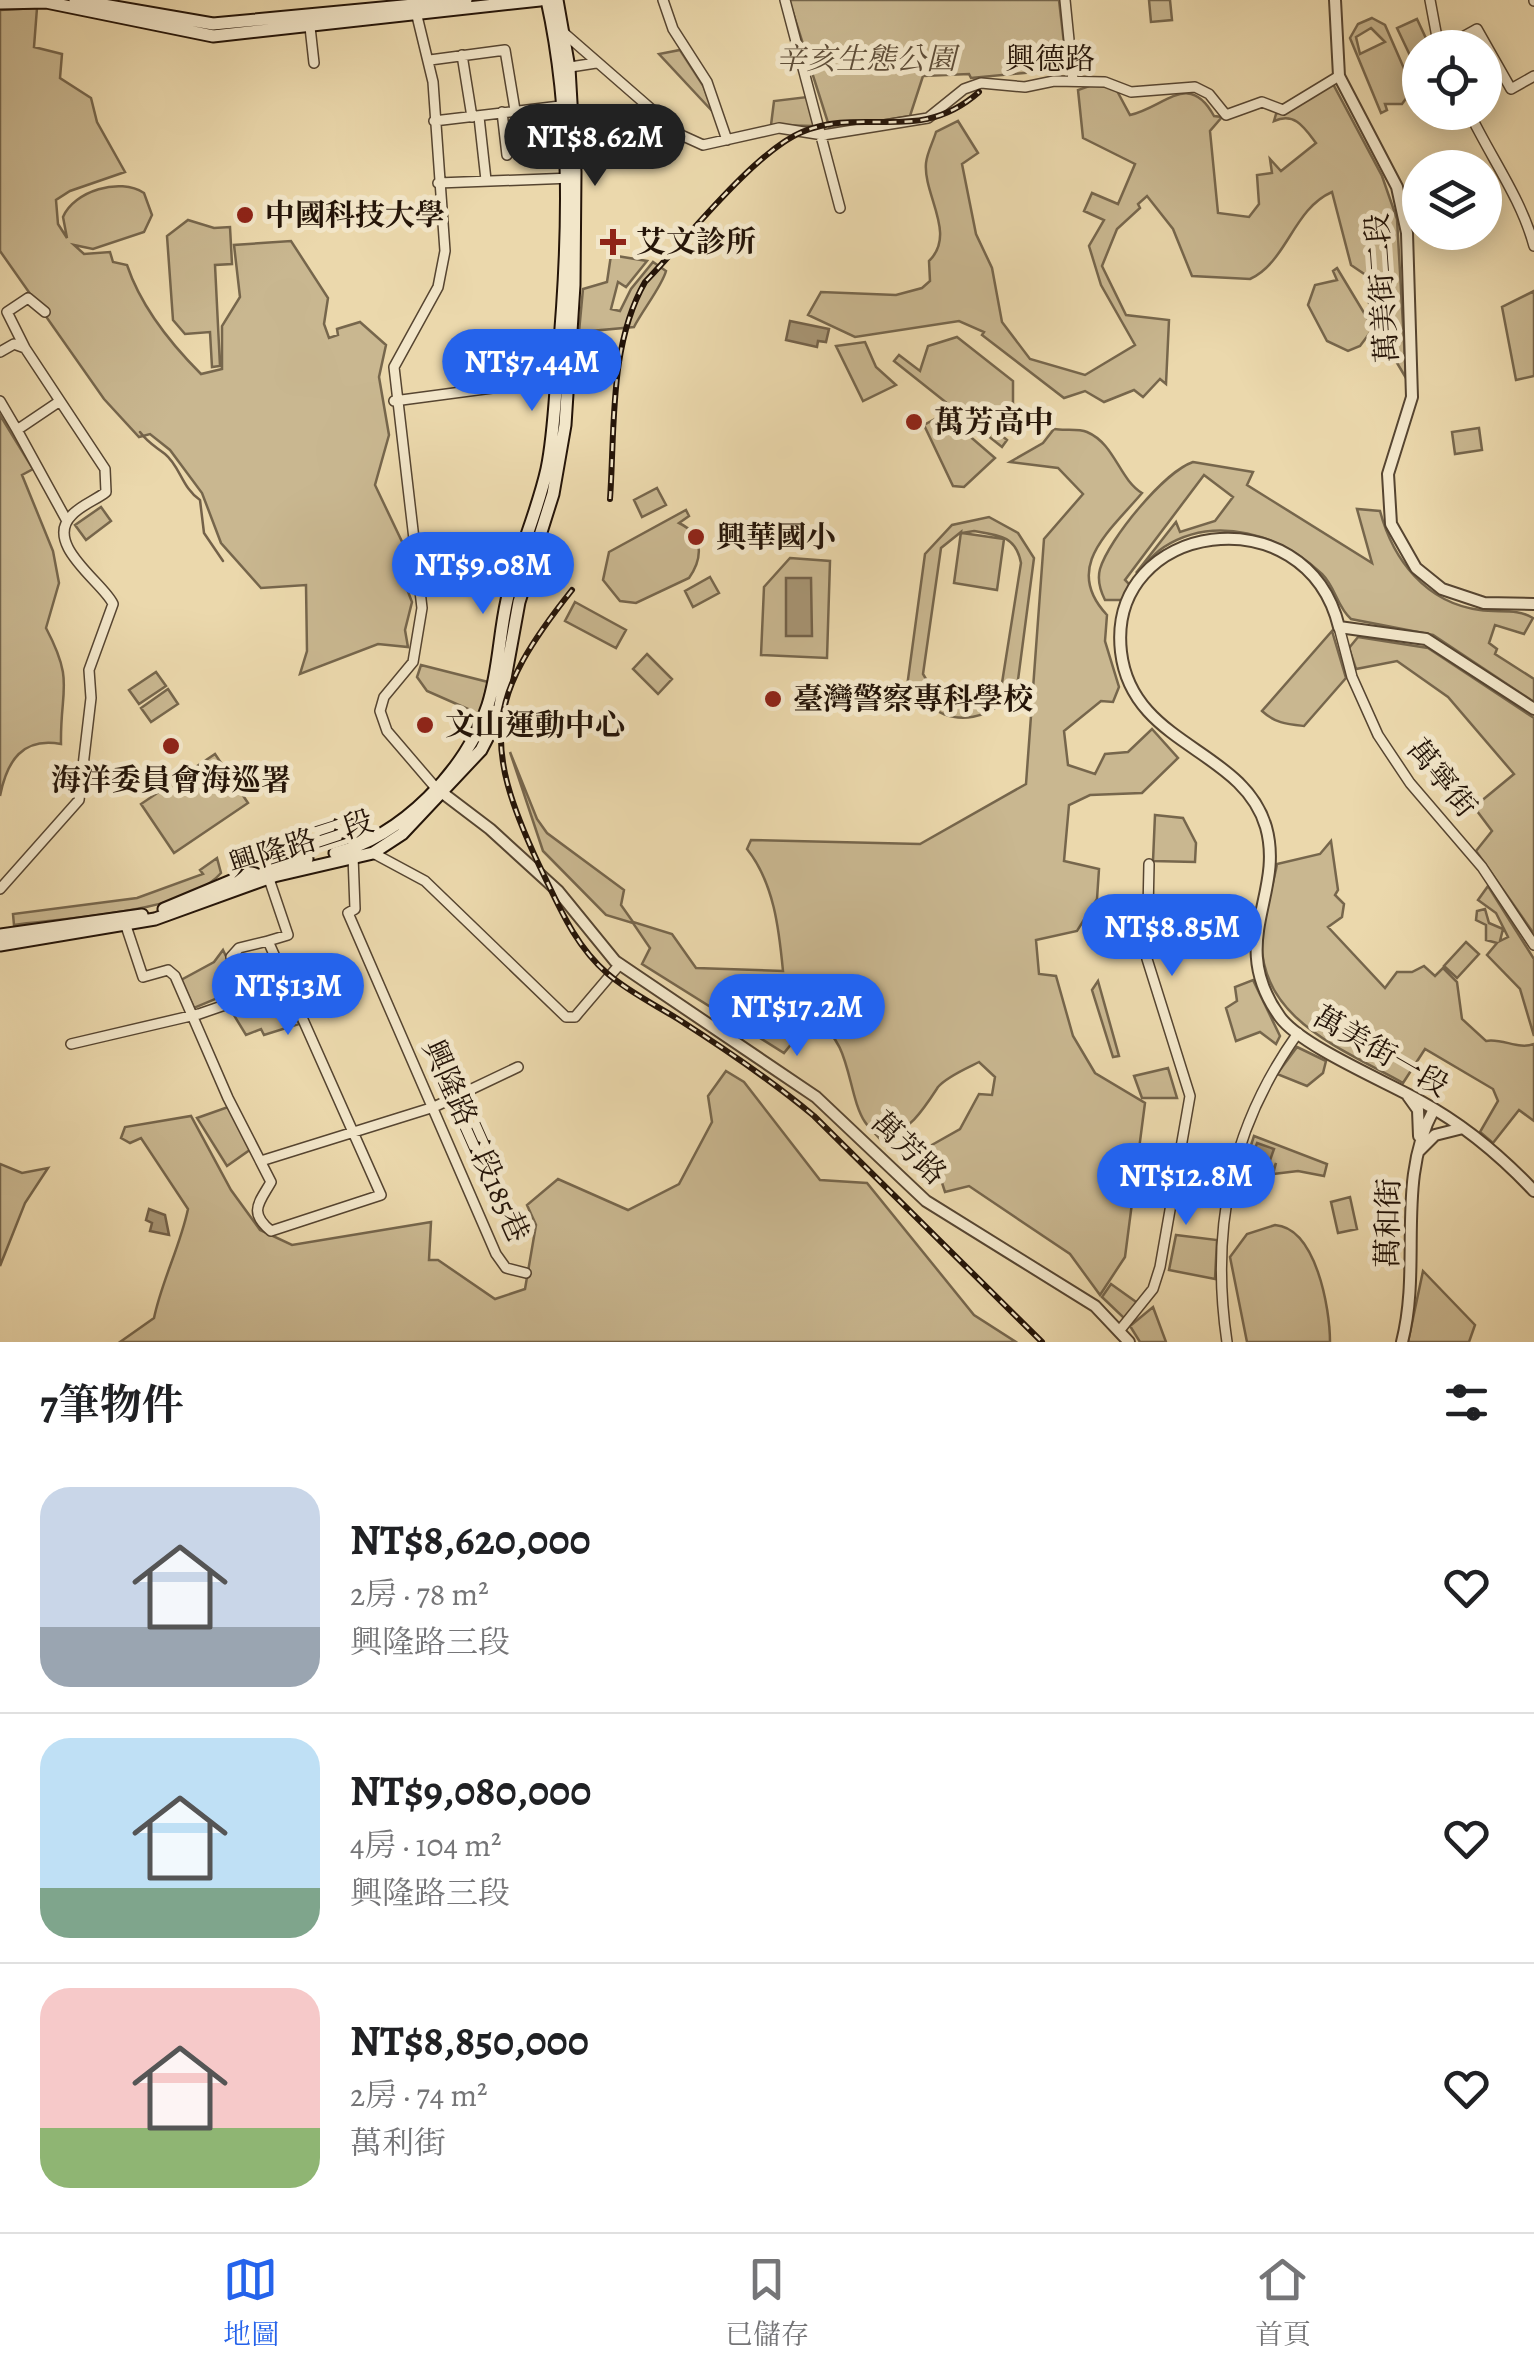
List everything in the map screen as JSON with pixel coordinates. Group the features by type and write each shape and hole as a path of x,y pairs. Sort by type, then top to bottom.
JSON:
{"main road":[{"path":"80,0 213,24 543,0"},
{"path":"0,3 46,2 213,36 310,27 466,0"},
{"name":"興隆路三段","path":"543,0 564,68 560,106 569,178"},
{"name":"興隆路三段","path":"0,935 147,914 267,873 352,853 373,853 402,834 462,755 486,710 507,599 547,468 574,285 564,33 557,0"},
{"name":"興隆路三段","path":"352,853 389,831 438,790"},
{"name":"興隆路三段","path":"0,944 126,926 267,873"}],"street":[{"path":"663,0 673,29 707,82 727,140"},
{"path":"784,0 840,208"},
{"path":"1065,0 1073,80"},
{"name":"萬美街二段","path":"1335,0 1339,76 1397,187 1407,233 1412,397 1386,490 1396,538 1416,568 1454,596 1484,604 1534,604"},
{"path":"1430,0 1437,30"},
{"path":"415,7 430,60 444,264 432,299 398,355 392,378 422,608 414,662 384,698 380,717 438,790"},
{"path":"310,27 314,63"},
{"name":"興德路","path":"564,33 691,142 727,140 778,128 823,136 928,118 972,84 1025,87 1073,80 1105,82 1131,92 1195,87 1209,94 1226,115 1262,102 1283,110 1339,76"},
{"path":"430,60 504,50 515,110"},
{"path":"462,55 486,180"},
{"path":"564,68 596,63"},
{"path":"1502,73 1511,89 1534,76"},
{"path":"434,121 560,106"},
{"path":"502,112 506,154"},
{"path":"1478,130 1494,164 1514,192 1534,246"},
{"path":"438,184 569,178"},
{"path":"45,312 28,298 8,310 25,348 101,461 108,484 103,495 67,522"},
{"path":"0,352 14,344 25,348"},
{"path":"394,401 562,380"},
{"path":"17,430 60,400"},
{"path":"0,401 67,522 76,562 113,604 90,670 92,698 79,770 80,794 74,807 0,889"},
{"name":"萬美街一段","path":"1338,627 1327,591 1304,567 1275,546 1241,539 1197,543 1164,555 1139,584 1122,626 1126,673 1156,722 1232,776 1260,810 1270,854 1255,931 1257,960 1275,1009 1298,1033 1462,1128 1534,1191"},
{"path":"1338,627 1426,639 1534,709"},
{"name":"萬寧街","path":"1338,627 1352,677 1378,736 1410,783 1482,867 1534,945"},
{"name":"萬芳路","path":"438,790 490,829 558,891 604,951 620,964 816,1097 941,1212 1084,1298 1129,1342"},
{"name":"興隆路三段185巷","path":"352,853 355,910 348,913 500,1262 514,1272 526,1273"},
{"path":"373,853 425,881 570,1019 620,964"},
{"path":"1120,1330 1153,1289 1160,1267 1190,1096 1147,959 1149,864"},
{"path":"235,970 231,957 239,948 288,935 267,873"},
{"path":"126,926 143,977 168,970 175,976 228,1098 271,1182 256,1203 256,1216 270,1231 381,1195 268,942"},
{"path":"71,1044 286,984"},
{"path":"1226,1342 1221,1274 1230,1189 1256,1097 1298,1033"},
{"path":"262,1161 434,1107 518,1068"},
{"path":"1404,1092 1418,1110 1417,1150"},
{"name":"萬和街","path":"1402,1342 1412,1285 1417,1150 1434,1109"},
{"path":"1417,1150 1435,1135 1462,1128"}],"green space":[{"name":"辛亥生態公園","path":"789,0 1059,0 1067,69 971,78 969,74 923,76 910,116 830,129"},
{"path":"1149,0 1170,0 1172,20 1151,22"},
{"path":"37,8 34,47 62,54 60,78 91,98 97,122 125,172 70,191 56,200 58,224 67,238 63,217 77,200 99,189 123,186 144,193 152,215 144,232 93,249 74,245 84,254 110,252 113,262 127,265 158,324 201,374 222,369 222,326 240,297 234,245 291,241 328,298 324,324 329,338 338,335 337,329 360,322 386,345 379,377 389,435 375,485 405,548 397,563 412,602 405,630 408,647 378,644 300,674 307,651 306,585 261,588 221,543 202,493 170,450 150,434 139,437 104,399 0,251 0,10"},
{"path":"1372,18 1385,25 1402,64 1402,104 1385,104 1387,110 1381,113 1350,38 1358,24","holes":["1371,28 1385,42 1360,54 1356,37"]},
{"path":"1417,19 1422,30 1402,30 1402,39 1397,28"},
{"path":"680,50 704,87 713,112 659,54"},
{"path":"1095,84 1116,89 1130,115 1186,93 1205,102 1214,116 1222,117 1210,131 1218,213 1249,217 1259,204 1257,175 1272,173 1270,159 1281,171 1316,143 1293,120 1274,121 1276,114 1333,84 1382,176 1397,219 1406,378 1381,336 1366,295 1373,280 1351,265 1332,192 1308,210 1273,261 1250,279 1192,276 1173,229 1147,196 1138,204 1140,208 1117,229 1102,266 1126,315 1169,320 1166,384 1160,379 1143,397 1134,390 1104,402 1085,391 1064,398 982,335 984,332 959,321 855,337 808,315 821,292 896,295 922,288 930,281 929,261 937,250 940,227 926,175 927,159 936,132 958,121 978,153 962,164 976,234 992,268 1002,322 1030,359 1085,375 1135,345 1101,285 1089,246 1104,220 1084,211 1092,193 1118,204 1135,164 1083,138 1078,90"},
{"path":"807,97 814,126 771,125 774,101"},
{"path":"188,220 214,228 230,227 232,264 215,265 220,366 212,367 210,332 185,334 173,320 167,236"},
{"path":"611,255 647,261 626,287 618,282 611,309 620,311 631,289 653,262 666,271 634,327 579,332 583,289 607,282"},
{"path":"1337,268 1378,336 1372,339 1369,334 1360,346 1348,351 1327,341 1308,305 1315,285 1337,280 1333,271"},
{"path":"1534,291 1534,376 1516,380 1502,307"},
{"path":"957,337 1013,381 1013,407 1003,419 989,425 1007,440 1002,447 894,361 899,355 920,371 928,346"},
{"path":"865,342 876,367 896,385 863,401 836,346"},
{"path":"944,414 995,458 964,487 953,486 924,425"},
{"path":"0,415 33,469 22,475 53,551 59,583 46,628 60,661 64,686 61,744 36,744 18,754 7,772 0,796"},
{"path":"1479,428 1482,450 1455,454 1452,432"},
{"path":"1054,429 1083,431 1096,437 1142,493 1105,536 1090,565 1094,598 1107,615 1105,641 1119,687 1113,702 1101,701 1064,731 1068,765 1095,774 1105,754 1128,752 1152,729 1178,758 1142,793 1090,795 1069,805 1064,861 1099,869 1097,899 1077,931 1036,940 1039,974 1056,976 1073,1036 1095,1073 1145,1103 1125,1257 1100,1295 1070,1254 969,1186 945,1192 930,1146 960,1129 979,1094 992,1095 995,1077 979,1062 942,1083 908,1125 881,1140 859,1111 842,1054 828,1032 817,1025 797,1037 784,1053 642,964 650,948 633,923 606,915 543,851 510,752 537,819 547,833 624,890 621,905 633,922 672,934 696,968 783,971 774,907 763,876 747,849 751,840 920,844 1026,784 1044,539 1083,494 1058,468 1010,462 1043,443"},
{"path":"1193,462 1253,472 1247,485 1372,563 1357,509 1380,511 1403,562 1428,589 1461,606 1533,618 1524,634 1495,625 1489,643 1497,649 1495,654 1534,679 1534,702 1433,635 1351,619 1322,574 1306,560 1268,540 1226,531 1184,537 1160,550 1136,573 1176,522 1180,532 1215,521 1233,497 1204,475 1125,580 1130,585 1122,600 1105,600 1099,573 1114,541 1153,492"},
{"path":"657,488 666,505 642,517 634,500"},
{"path":"101,507 111,521 86,540 75,525"},
{"path":"686,510 689,516 679,523 693,534 699,548 689,578 636,603 620,601 603,580 609,552"},
{"path":"989,517 1018,533 1034,558 1018,680 1000,705 973,717 944,714 920,695 906,694 925,554 952,525","holes":["961,532 954,583 997,590 1004,539 962,533 999,536 1011,542 1021,563 1002,683 980,700 955,701 936,696 923,674 941,548"]},
{"path":"790,558 830,561 827,658 761,655 764,587"},
{"path":"710,577 719,593 693,607 685,591"},
{"path":"575,602 626,630 616,648 565,621"},
{"path":"1332,631 1346,678 1304,726 1281,722 1262,711"},
{"path":"1358,637 1428,648 1534,718 1534,934 1476,851 1492,831 1474,807 1514,774 1448,697 1397,661 1356,669 1349,648"},
{"path":"647,654 672,679 658,694 633,669"},
{"path":"421,665 488,682 481,710 465,734 461,729 468,709 427,691 417,677"},
{"path":"156,672 166,686 139,704 129,690"},
{"path":"168,689 178,704 151,722 141,708"},
{"path":"215,754 248,803 174,853 141,804"},
{"path":"1155,815 1183,818 1196,843 1195,862 1153,861"},
{"path":"1331,841 1338,890 1335,895 1344,904 1342,917 1328,927 1385,988 1397,972 1412,972 1424,966 1435,976 1443,968 1457,982 1462,1019 1486,1041 1534,1044 1534,1121 1519,1110 1493,1143 1480,1132 1498,1101 1493,1089 1425,1049 1403,1083 1330,1043 1288,1009 1273,988 1264,962 1263,924 1277,864 1320,854"},
{"path":"217,858 221,873 182,897 124,911 14,925 13,914 137,898 203,874 200,870"},
{"path":"1488,886 1534,959 1534,1036 1520,989 1487,955 1497,943 1486,940 1486,925 1476,920 1477,911 1485,909 1489,923 1503,929 1500,941 1508,937 1496,913 1478,900"},
{"path":"1466,942 1479,954 1457,978 1444,966"},
{"path":"223,950 239,983 269,978 272,986 229,998 227,994 194,1008 181,980 214,962"},
{"path":"1253,980 1280,1036 1276,1044 1260,1032 1236,1041 1226,1008 1237,1001 1235,987"},
{"path":"1098,981 1119,1056 1113,1057 1092,990"},
{"path":"283,988 299,1024 264,1035 261,1029 246,1035 229,1007"},
{"path":"1297,1047 1326,1061 1323,1073 1307,1086 1277,1074"},
{"path":"1168,1068 1177,1098 1142,1098 1134,1076"},
{"path":"726,1071 744,1082 820,1180 867,1183 974,1315 1016,1342 120,1342 154,1318 188,1209 141,1138 130,1143 121,1138 125,1127 191,1116 231,1190 260,1230 292,1245 431,1222 429,1260 438,1260 495,1299 525,1289 536,1225 527,1205 558,1179 628,1210 679,1184 712,1122 708,1096"},
{"path":"228,1107 251,1149 227,1166 197,1118"},
{"path":"1254,1136 1327,1164 1324,1176 1298,1171 1273,1174 1276,1163 1270,1177 1242,1173"},
{"path":"0,1164 22,1173 48,1168 25,1203 0,1266"},
{"path":"1350,1197 1357,1229 1338,1233 1331,1202"},
{"path":"1275,1225 1289,1229 1310,1254 1323,1291 1330,1342 1247,1342 1230,1257 1247,1234"},
{"path":"1176,1235 1217,1240 1215,1279 1169,1270"},
{"path":"1423,1271 1475,1325 1469,1342 1408,1342"},
{"path":"1111,1284 1139,1304 1126,1320 1102,1297"},
{"path":"1153,1307 1166,1342 1140,1342 1130,1326"}],"shaded area":[{"path":"790,321 829,329 826,342 818,341 817,347 786,340"},
{"path":"786,578 811,578 812,636 786,636"},
{"path":"1257,1143 1274,1149 1264,1177 1247,1170"},
{"path":"149,1209 165,1215 169,1235 150,1231 152,1223 146,1220"}],"waterway":[{"path":"140,432 170,459 200,500 204,533 223,561"}],"railway":[{"path":"610,499 619,360 633,306 645,282 699,222 763,158 802,132 848,122 935,117 957,108 979,92"},
{"path":"572,590 544,627 509,691 502,721 502,752 520,822 576,937 596,963 616,980 730,1053 814,1116 1042,1342"}],"place":[{"name":"中國科技大學","path":"245,215"},
{"name":"艾文診所","path":"613,242"},
{"name":"萬芳高中","path":"914,422"},
{"name":"興華國小","path":"696,537"},
{"name":"臺灣警察專科學校","path":"773,699"},
{"name":"文山運動中心","path":"425,725"},
{"name":"海洋委員會海巡署","path":"171,746"}]}
